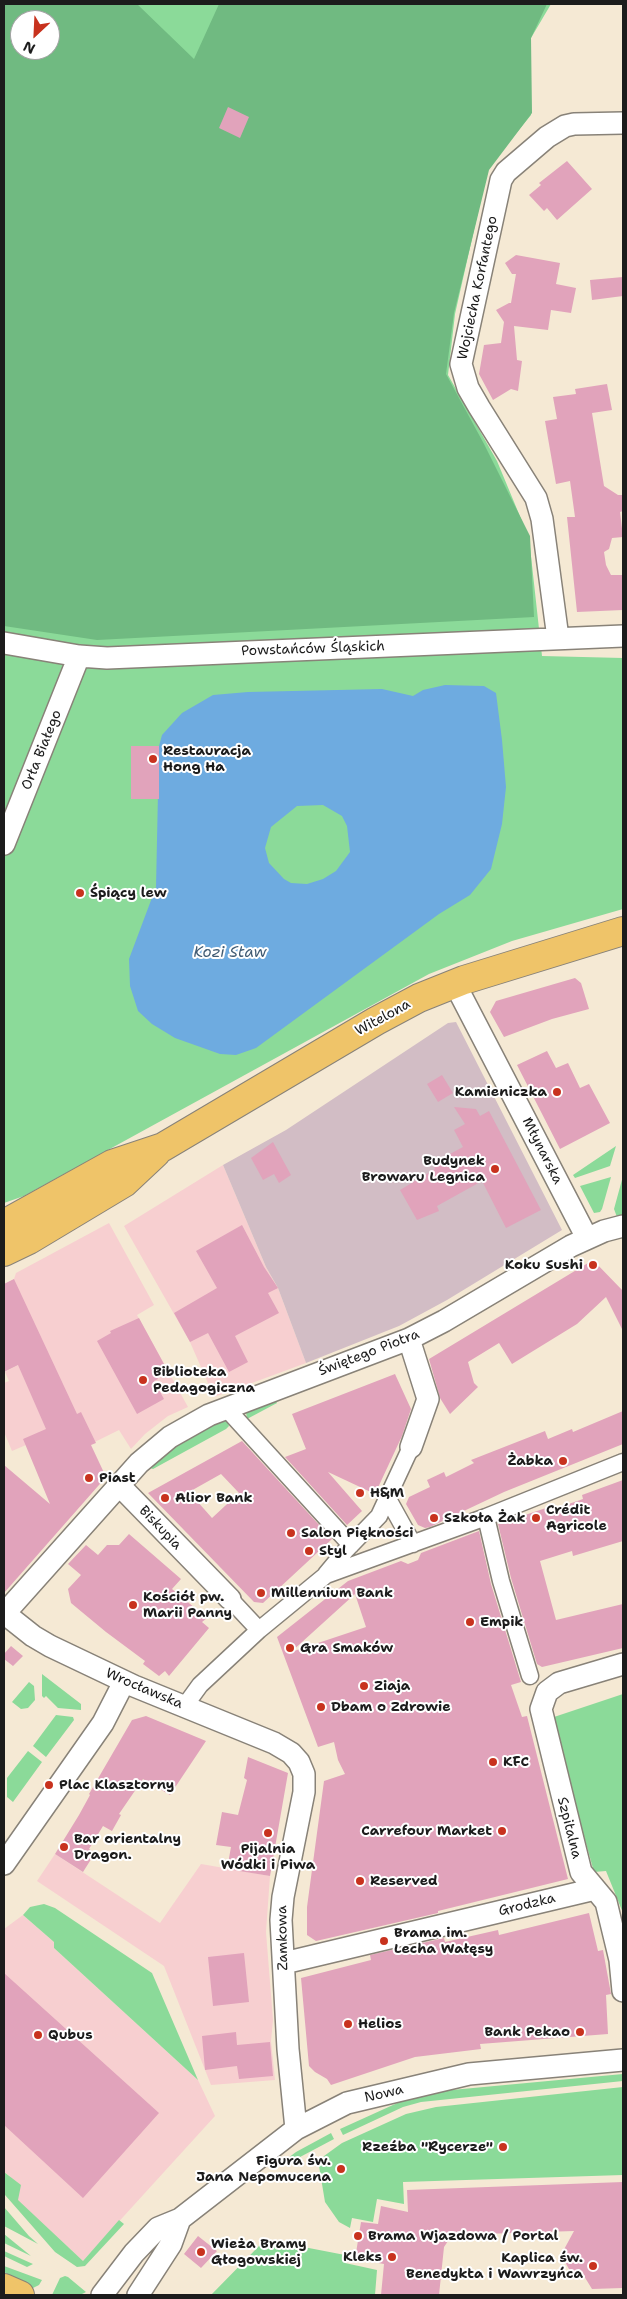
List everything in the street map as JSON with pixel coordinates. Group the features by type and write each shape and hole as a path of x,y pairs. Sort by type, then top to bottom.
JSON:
{"main road":[{"name":"Witelona","path":"4,1252 29,1240 124,1183 163,1147 376,1021 419,998 455,984 623,930"},
{"name":"Witelona","path":"4,1224 112,1164 163,1147"},
{"path":"4,2288 20,2295"}],"street":[{"name":"Wojciecha Korfantego","path":"558,638 542,519 536,498 475,401 468,388 461,364 501,180 506,172 559,129 574,124 623,123"},
{"name":"Powstańców Śląskich","path":"4,643 79,656 107,658 623,636"},
{"name":"Orła Białego","path":"4,844 79,656"},
{"name":"Młynarska","path":"455,984 587,1238"},
{"name":"Świętego Piotra","path":"119,1485 139,1462 170,1437 209,1415 409,1339 587,1238 623,1226"},
{"path":"184,1707 200,1685 259,1630 326,1574 374,1522 388,1499 411,1447 428,1399 409,1339"},
{"path":"227,1409 351,1545"},
{"path":"326,1574 486,1517 623,1462"},
{"path":"4,1613 119,1485"},
{"name":"Biskupia","path":"119,1485 259,1630"},
{"path":"388,1499 413,1544"},
{"path":"486,1517 501,1581 530,1676"},
{"name":"Wrocławska","path":"4,1613 43,1643 124,1682 274,1743 291,1753"},
{"name":"Szpitalna","path":"623,1664 559,1683 545,1695 540,1709 581,1872 606,1902 620,1960 623,1990"},
{"path":"4,1864 103,1724 124,1682"},
{"name":"Zamkowa","path":"291,1753 302,1767 304,1783 281,1909 288,2049 296,2129"},
{"name":"Grodzka","path":"284,1964 595,1889"},
{"name":"Nowa","path":"102,2295 134,2253 158,2228 180,2219 296,2129 347,2102 469,2074 623,2060"},
{"path":"138,2295 171,2244 180,2219"}],"shaded area":[{"path":"456,1022 562,1230 447,1300 399,1326 306,1363 278,1288 266,1267 223,1165 286,1130 448,1023"},
{"path":"223,1165 266,1267 278,1288 306,1363 214,1397 190,1342 124,1226"},
{"path":"109,1223 154,1305 137,1315 188,1407 168,1416 145,1434 131,1449 119,1430 38,1470 26,1445 12,1451 4,1432 4,1383 9,1381 5,1372 18,1365 4,1333 4,1284 14,1279 16,1273"},
{"path":"55,1854 160,1923 201,1864 270,1876 266,1932 273,2020 271,2041 275,2080 211,2085 164,1966 37,1881"},
{"path":"23,1915 54,1942 54,1948 198,2080 215,2116 83,2261 17,2200 10,2176 4,2172 4,1929"}],"green space":[{"path":"4,4 551,4 531,38 531,115 488,168 455,314 448,375 497,461 529,538 542,656 623,658 623,909 512,941 429,974 24,1196 4,1203"},
{"path":"4,4 137,4 194,59 219,4 547,4 531,38 532,113 489,170 454,313 446,374 484,444 530,536 534,617 97,640 4,626"},
{"path":"616,1146 610,1166 575,1178 573,1175"},
{"path":"623,1176 623,1214 617,1217 614,1209"},
{"path":"611,1177 602,1209 600,1212 594,1213 580,1186"},
{"path":"276,1401 277,1403 247,1419 246,1412"},
{"path":"227,1421 229,1426 226,1429 153,1469 150,1468 185,1439 211,1425"},
{"path":"42,1674 81,1704 81,1710 58,1708 46,1696 44,1698 42,1696"},
{"path":"29,1682 34,1686 35,1700 28,1708 21,1709 12,1702"},
{"path":"623,1694 623,1913 606,1871 594,1872 551,1718"},
{"path":"56,1715 73,1717 74,1720 46,1757 33,1746"},
{"path":"28,1751 42,1762 13,1802 7,1797 7,1778"},
{"path":"44,1904 55,1908 152,1973 198,2080 54,1948 54,1942 23,1915 30,1907"},
{"path":"623,2074 623,2081 421,2102 403,2107 343,2135 340,2129 415,2095"},
{"path":"623,2087 623,2175 403,2182 404,2204 377,2199 373,2222 352,2218 350,2228 339,2222 325,2202 319,2166 324,2156 342,2143 406,2114 436,2107"},
{"path":"331,2133 334,2139 285,2165 288,2158 296,2152"},
{"path":"4,2172 21,2185 18,2200 83,2261 119,2220 124,2224 85,2266 77,2267 55,2252 5,2195"},
{"path":"4,2207 29,2236 38,2244 4,2226"},
{"path":"4,2234 31,2256 4,2243"},
{"path":"266,2242 283,2243 345,2255 345,2263 377,2270 375,2295 211,2295 259,2246"},
{"path":"4,2251 33,2264 27,2267 4,2256"},
{"path":"4,2266 42,2280 39,2285 33,2288 4,2272"},
{"path":"65,2276 86,2292 80,2295 52,2295 60,2278"}],"water":[{"name":"Kozi Staw","path":"445,685 484,686 496,693 506,787 502,824 491,869 470,895 439,914 256,1048 236,1055 220,1054 175,1038 152,1024 138,1011 130,986 129,959 156,887 159,746 162,735 182,713 213,695 248,692 382,689 413,696 423,690","holes":["323,805 342,816 347,826 350,852 336,871 323,879 307,884 291,883 284,879 269,863 265,848 271,827 297,806"]}],"building":[{"path":"228,107 249,117 240,138 219,128"},
{"path":"567,161 592,189 557,220 547,208 544,211 529,195 541,185 539,183"},
{"path":"516,255 560,263 556,284 576,288 571,313 551,310 548,330 514,326 517,360 522,361 518,391 511,389 493,400 479,374 484,345 501,343 504,322 496,310 511,303 516,274 512,274 505,263"},
{"path":"623,277 623,296 592,300 590,280"},
{"path":"607,384 612,410 592,413 604,486 618,495 623,495 623,511 620,512 623,537 612,538 609,549 604,552 606,565 611,575 623,575 623,610 577,612 567,517 575,517 570,481 556,484 545,421 557,419 553,397 576,394 575,389"},
{"path":"131,746 159,746 159,799 131,799"},
{"path":"575,978 581,983 589,1009 552,1019 504,1037 490,1012 496,1001"},
{"path":"547,1051 556,1068 568,1063 580,1088 589,1084 610,1123 560,1149 517,1065"},
{"path":"442,1075 453,1093 438,1102 427,1084"},
{"name":"Budynek Browaru Legnica","path":"454,1107 476,1109 480,1116 489,1111 541,1210 506,1228 482,1181 437,1206 439,1211 417,1220 400,1190 435,1169 433,1163 463,1147 454,1130 465,1124"},
{"path":"273,1142 291,1175 279,1183 274,1174 263,1180 251,1158"},
{"path":"242,1225 264,1267 278,1288 268,1293 279,1313 235,1336 248,1362 229,1372 208,1333 190,1342 174,1313 217,1288 196,1251"},
{"path":"593,1260 623,1291 623,1331 606,1297 577,1324 512,1364 499,1343 468,1362 474,1383 478,1387 450,1414 440,1398 429,1359"},
{"path":"14,1279 77,1414 81,1412 96,1443 91,1445 106,1477 4,1593 4,1465 50,1504 23,1439 46,1429 18,1365 4,1372 4,1284"},
{"path":"139,1318 164,1364 153,1370 158,1379 154,1381 164,1399 137,1414 97,1341 111,1333 110,1331"},
{"path":"395,1374 411,1409 402,1436 375,1494 328,1472 362,1511 347,1525 285,1457 306,1449 292,1414"},
{"path":"623,1411 623,1444 504,1492 430,1527 425,1528 418,1525 406,1504 409,1497 430,1487 427,1480 444,1472 446,1477 474,1463 471,1460 545,1431 548,1439 572,1429 573,1432"},
{"path":"242,1441 332,1539 263,1603 254,1602 148,1493","holes":["221,1474 239,1493 212,1518 189,1492"]},
{"path":"623,1480 623,1541 573,1556 572,1551 540,1561 556,1620 623,1604 623,1648 542,1667 537,1664 511,1578 498,1524 555,1505 557,1508 583,1499 582,1495"},
{"path":"479,1531 491,1584 521,1682 511,1685 522,1717 527,1716 568,1879 438,1911 438,1913 316,1941 307,1935 307,1907 324,1781 345,1774 338,1760 334,1742 318,1747 277,1637 348,1581 401,1561 408,1564 418,1560 421,1553","holes":["355,1594 366,1627 291,1652"]},
{"name":"Kościół pw. Marii Panny","path":"129,1534 181,1579 172,1589 207,1618 202,1622 209,1628 169,1676 165,1671 159,1676 143,1664 145,1661 71,1603 68,1589 81,1575 68,1564 86,1545 98,1555 107,1545 119,1545"},
{"path":"11,1646 23,1656 13,1666 4,1659 4,1654"},
{"path":"146,1716 206,1741 170,1795 143,1779 119,1814 121,1815 112,1831 103,1826 89,1849 95,1853 83,1872 55,1854 132,1720"},
{"path":"248,1757 288,1773 270,1876 227,1869 231,1847 216,1845 222,1812 238,1815 247,1780 244,1778"},
{"path":"589,1913 598,1951 603,1950 611,1994 606,1995 608,2034 480,2044 481,2049 415,2057 331,2085 327,2079 309,2066 301,1978 371,1960 370,1955 444,1938 445,1942 498,1930 499,1935"},
{"path":"244,1953 249,2002 213,2006 208,1957"},
{"name":"Qubus","path":"4,1973 159,2113 83,2198 4,2125"},
{"path":"236,2032 237,2045 270,2042 273,2076 239,2079 237,2066 205,2070 202,2036"},
{"path":"623,2182 623,2288 592,2289 584,2276 573,2276 561,2255 574,2231 452,2235 444,2247 439,2295 381,2295 384,2264 355,2259 361,2222 378,2224 381,2206 408,2212 407,2190"},
{"name":"Wieża Bramy Głogowskiej","path":"198,2236 217,2251 201,2268 184,2254"}],"place":[{"name":"Restauracja Hong Ha","path":"153,759"},
{"name":"Śpiący lew","path":"80,893"},
{"name":"Kamieniczka","path":"557,1092"},
{"name":"Budynek Browaru Legnica","path":"495,1169"},
{"name":"Koku Sushi","path":"593,1265"},
{"name":"Biblioteka Pedagogiczna","path":"143,1380"},
{"name":"Żabka","path":"563,1461"},
{"name":"Piast","path":"89,1478"},
{"name":"H&M","path":"360,1493"},
{"name":"Alior Bank","path":"165,1498"},
{"name":"Szkoła Żak","path":"434,1518"},
{"name":"Crédit Agricole","path":"536,1518"},
{"name":"Salon Piękności","path":"291,1533"},
{"name":"Styl","path":"309,1551"},
{"name":"Millennium Bank","path":"261,1593"},
{"name":"Kościół pw. Marii Panny","path":"133,1605"},
{"name":"Empik","path":"470,1622"},
{"name":"Gra Smaków","path":"290,1648"},
{"name":"Ziaja","path":"364,1686"},
{"name":"Dbam o Zdrowie","path":"321,1707"},
{"name":"KFC","path":"493,1762"},
{"name":"Plac Klasztorny","path":"49,1785"},
{"name":"Carrefour Market","path":"502,1831"},
{"name":"Pijalnia Wódki i Piwa","path":"268,1833"},
{"name":"Bar orientalny Dragon.","path":"64,1847"},
{"name":"Reserved","path":"360,1881"},
{"name":"Brama im. Lecha Wałęsy","path":"384,1941"},
{"name":"Helios","path":"348,2024"},
{"name":"Bank Pekao","path":"580,2032"},
{"name":"Qubus","path":"38,2035"},
{"name":"Rzeźba \"Rycerze\"","path":"503,2147"},
{"name":"Figura św. Jana Nepomucena","path":"341,2169"},
{"name":"Brama Wjazdowa / Portal","path":"358,2236"},
{"name":"Wieża Bramy Głogowskiej","path":"201,2252"},
{"name":"Kleks","path":"392,2257"},
{"name":"Kaplica św. Benedykta i Wawrzyńca","path":"593,2266"}]}
